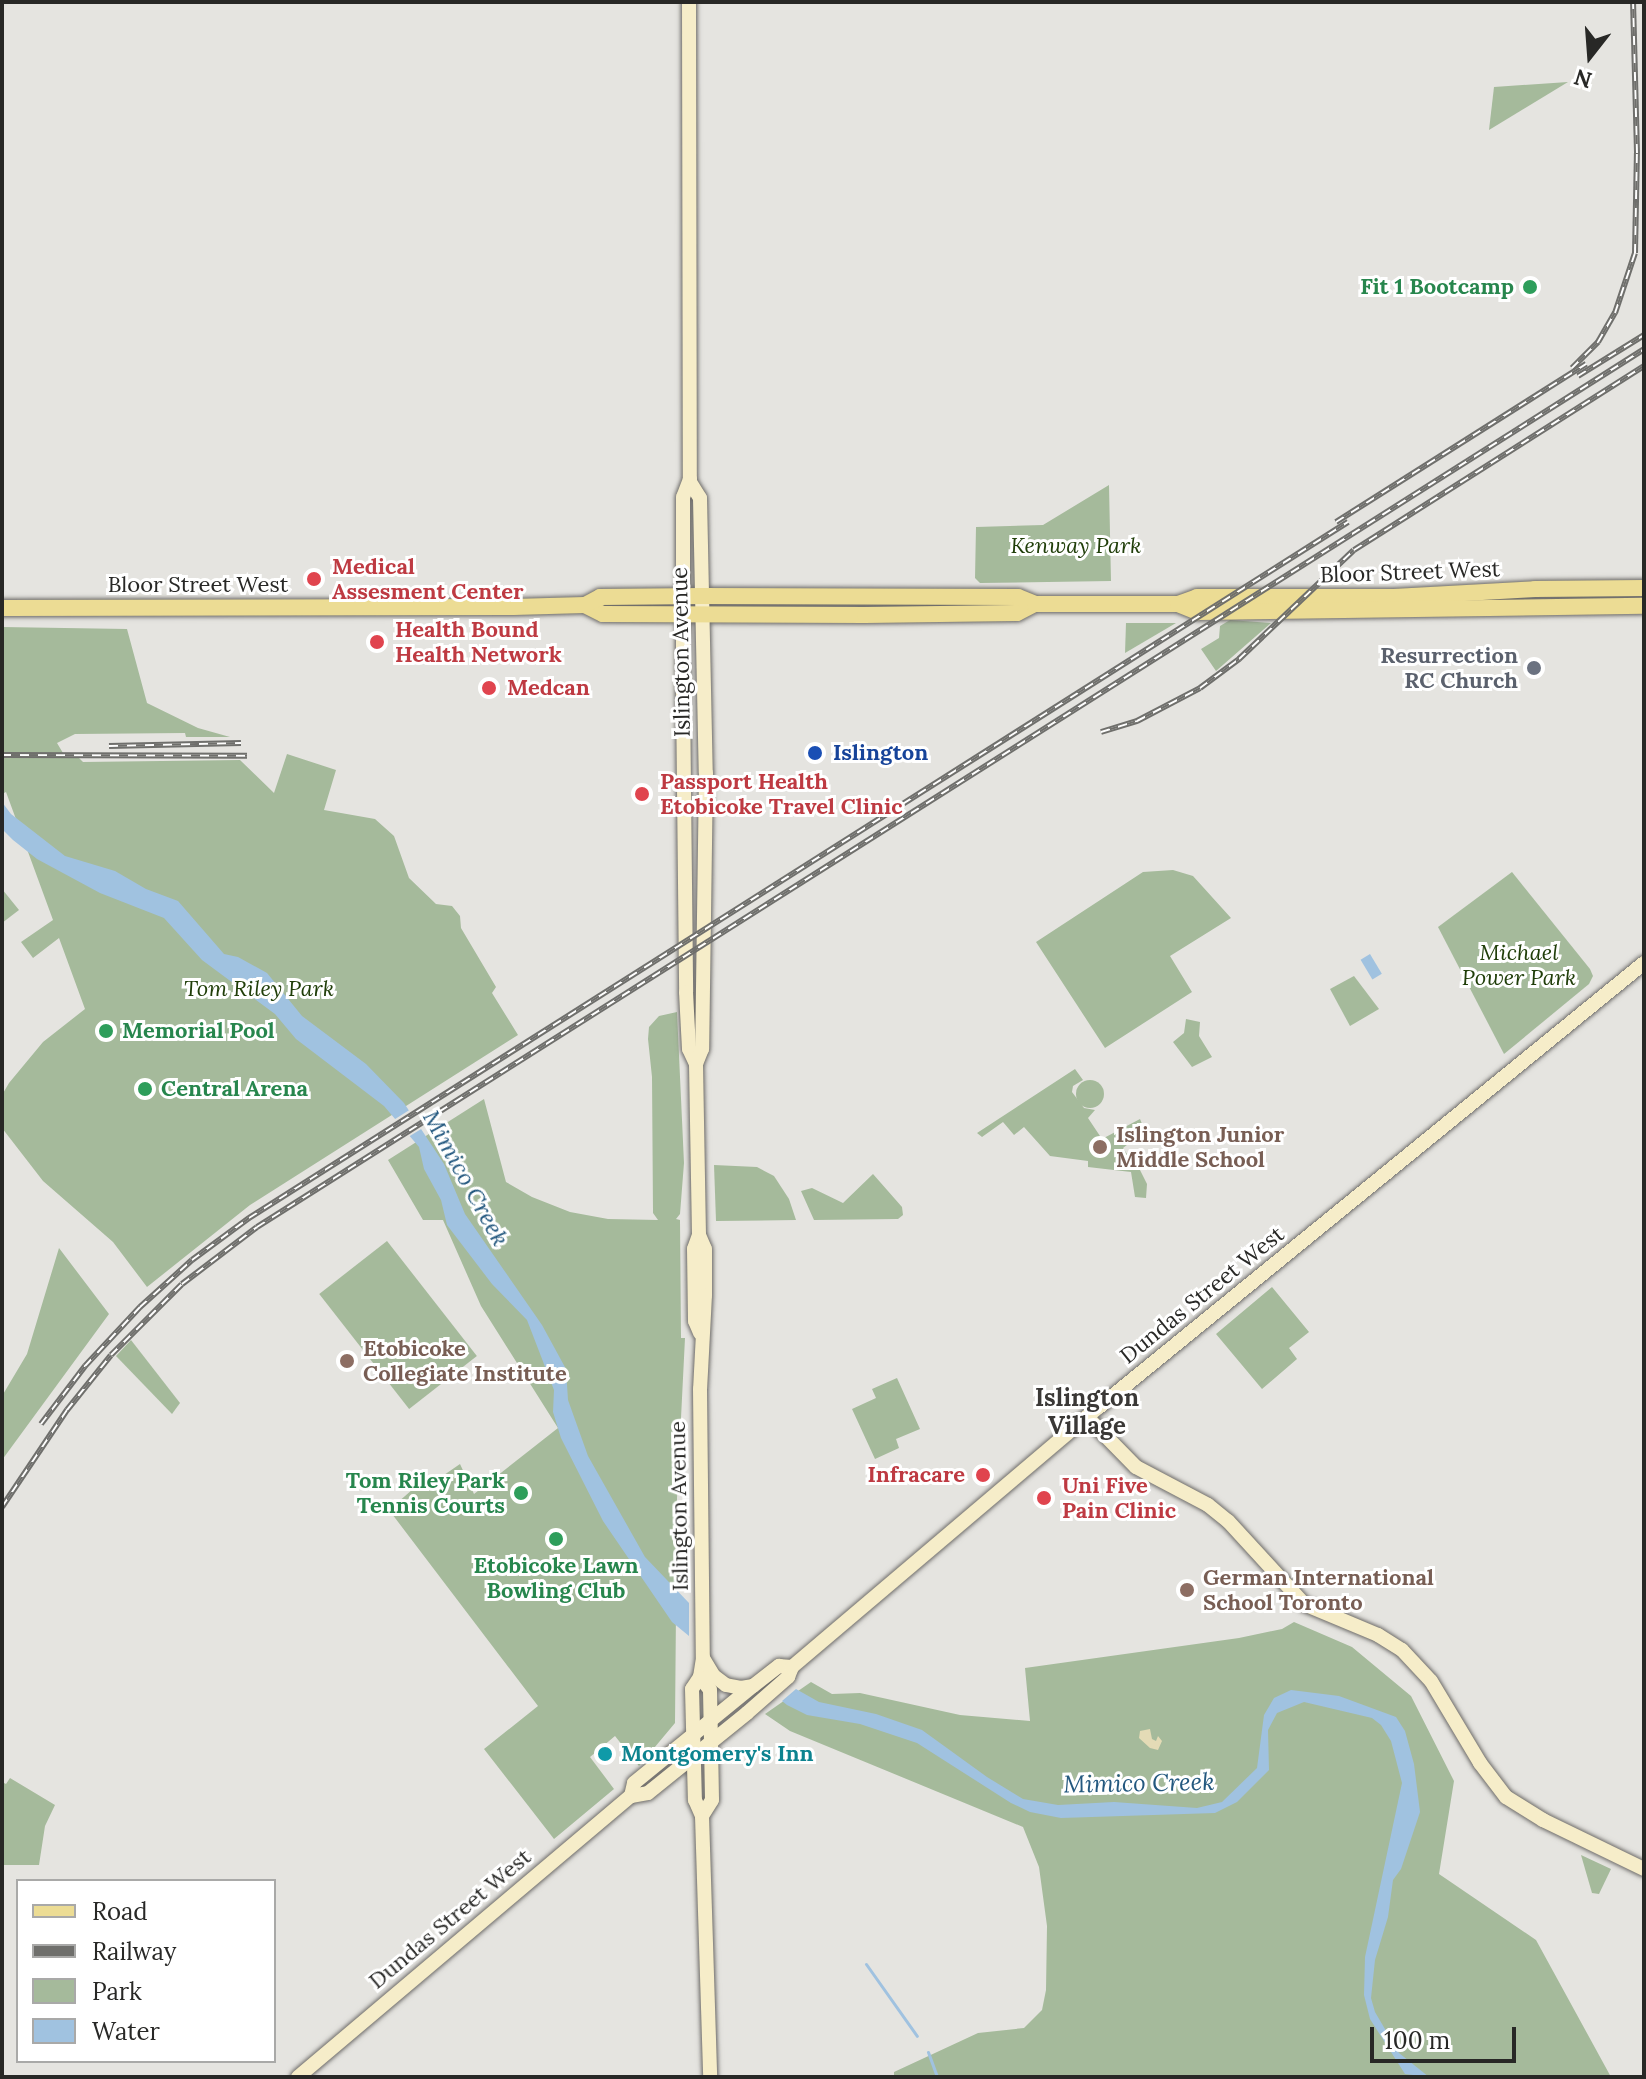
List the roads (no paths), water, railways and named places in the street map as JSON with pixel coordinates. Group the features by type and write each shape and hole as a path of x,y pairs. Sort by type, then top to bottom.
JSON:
{"main road":[{"name":"Islington Avenue","path":"689,2 690,482 683,497 692,596 702,614 706,773 702,1049 696,1064 699,1235 705,1249 705,1321 700,1333 703,1658 700,1677 692,1689 695,1800 702,1816 710,2077"},
{"name":"Bloor Street West","path":"585,605 600,597 692,596 1018,597 1035,604 1178,604 1197,597 1394,597 1521,590 1644,588"},
{"name":"Islington Avenue","path":"692,596 684,614 683,692 686,992 689,1049 696,1064"},
{"name":"Bloor Street West","path":"2,608 585,605 603,614 1017,613 1035,604"},
{"name":"Bloor Street West","path":"1178,604 1198,612 1644,606"},
{"path":"683,692 703,693"},
{"name":"Dundas Street West","path":"298,2077 631,1796 648,1793 711,1742 788,1677 792,1667 1087,1417 1644,963"},
{"path":"1087,1417 1136,1467 1208,1505 1228,1521 1304,1604 1378,1635 1402,1650 1431,1681 1480,1763 1506,1797 1543,1820 1644,1869"},
{"path":"703,1658 714,1676 726,1685 741,1688 753,1686"},
{"name":"Dundas Street West","path":"631,1796 634,1783 753,1686 779,1666 792,1667"},
{"name":"Islington Avenue","path":"700,1677 710,1690 712,1800 702,1816"},
{"path":"666,1779 683,1782 695,1800"}],"water":[{"path":"2,802 11,814 65,856 115,871 146,889 178,901 224,954 238,957 267,973 302,1016 366,1064 404,1103 444,1164 465,1214 542,1325 566,1369 568,1400 588,1456 645,1557 689,1603 689,1636 672,1622 603,1521 561,1438 553,1412 554,1390 527,1320 492,1284 447,1225 441,1200 424,1169 419,1147 384,1106 296,1039 275,1014 202,960 164,918 100,893 37,859 13,840 2,829"},
{"path":"1370,954 1382,974 1372,979 1361,960"},
{"path":"796,1689 819,1702 876,1714 922,1730 1023,1799 1058,1805 1114,1802 1197,1808 1222,1802 1257,1768 1264,1715 1274,1698 1291,1690 1339,1696 1396,1717 1405,1731 1414,1764 1420,1812 1401,1869 1393,1880 1388,1917 1375,1960 1371,1998 1375,2012 1399,2053 1429,2077 1405,2074 1370,2019 1364,1995 1365,1957 1402,1783 1391,1741 1381,1725 1372,1718 1304,1702 1277,1713 1268,1730 1269,1770 1237,1802 1215,1813 1061,1818 1030,1812 1011,1803 917,1743 860,1724 807,1715 782,1701"}],"waterway":[{"path":"866,1964 917,2036"},
{"path":"928,2052 937,2077"}],"railway":[{"path":"1572,368 1598,342 1615,313 1635,253 1637,153 1633,2"},
{"path":"1578,376 1644,335"},
{"path":"2,1507 67,1410 111,1355 182,1284 257,1227 1644,349"},
{"path":"1336,522 1586,364"},
{"path":"1101,732 1137,721 1200,688 1239,659 1354,550 1644,366"},
{"path":"41,1424 85,1366 140,1307 192,1260 249,1218 1348,522"},
{"path":"109,746 241,743"},
{"path":"2,755 247,756"}],"place":[{"name":"Fit 1 Bootcamp","path":"1530,287"},
{"name":"Medical Assesment Center","path":"314,579"},
{"name":"Health Bound Health Network","path":"377,642"},
{"name":"Resurrection RC Church","path":"1534,668"},
{"name":"Medcan","path":"489,688"},
{"name":"Islington","path":"815,753"},
{"name":"Passport Health Etobicoke Travel Clinic","path":"642,794"},
{"name":"Memorial Pool","path":"106,1031"},
{"name":"Central Arena","path":"145,1089"},
{"name":"Islington Junior Middle School","path":"1100,1147"},
{"name":"Etobicoke Collegiate Institute","path":"347,1361"},
{"name":"Infracare","path":"983,1475"},
{"name":"Tom Riley Park Tennis Courts","path":"521,1493"},
{"name":"Uni Five Pain Clinic","path":"1044,1498"},
{"name":"Etobicoke Lawn Bowling Club","path":"556,1539"},
{"name":"German International School Toronto","path":"1187,1590"},
{"name":"Montgomery's Inn","path":"605,1754"}],"district":[{"name":"Islington Village","path":"1087,1412"}],"park label":[{"name":"Kenway Park","path":"1076,546"},
{"name":"Michael Power Park","path":"1519,964"},
{"name":"Tom Riley Park","path":"259,989"}],"water label":[{"name":"Mimico Creek","path":"466,1178"},
{"name":"Mimico Creek","path":"1139,1783"}]}
